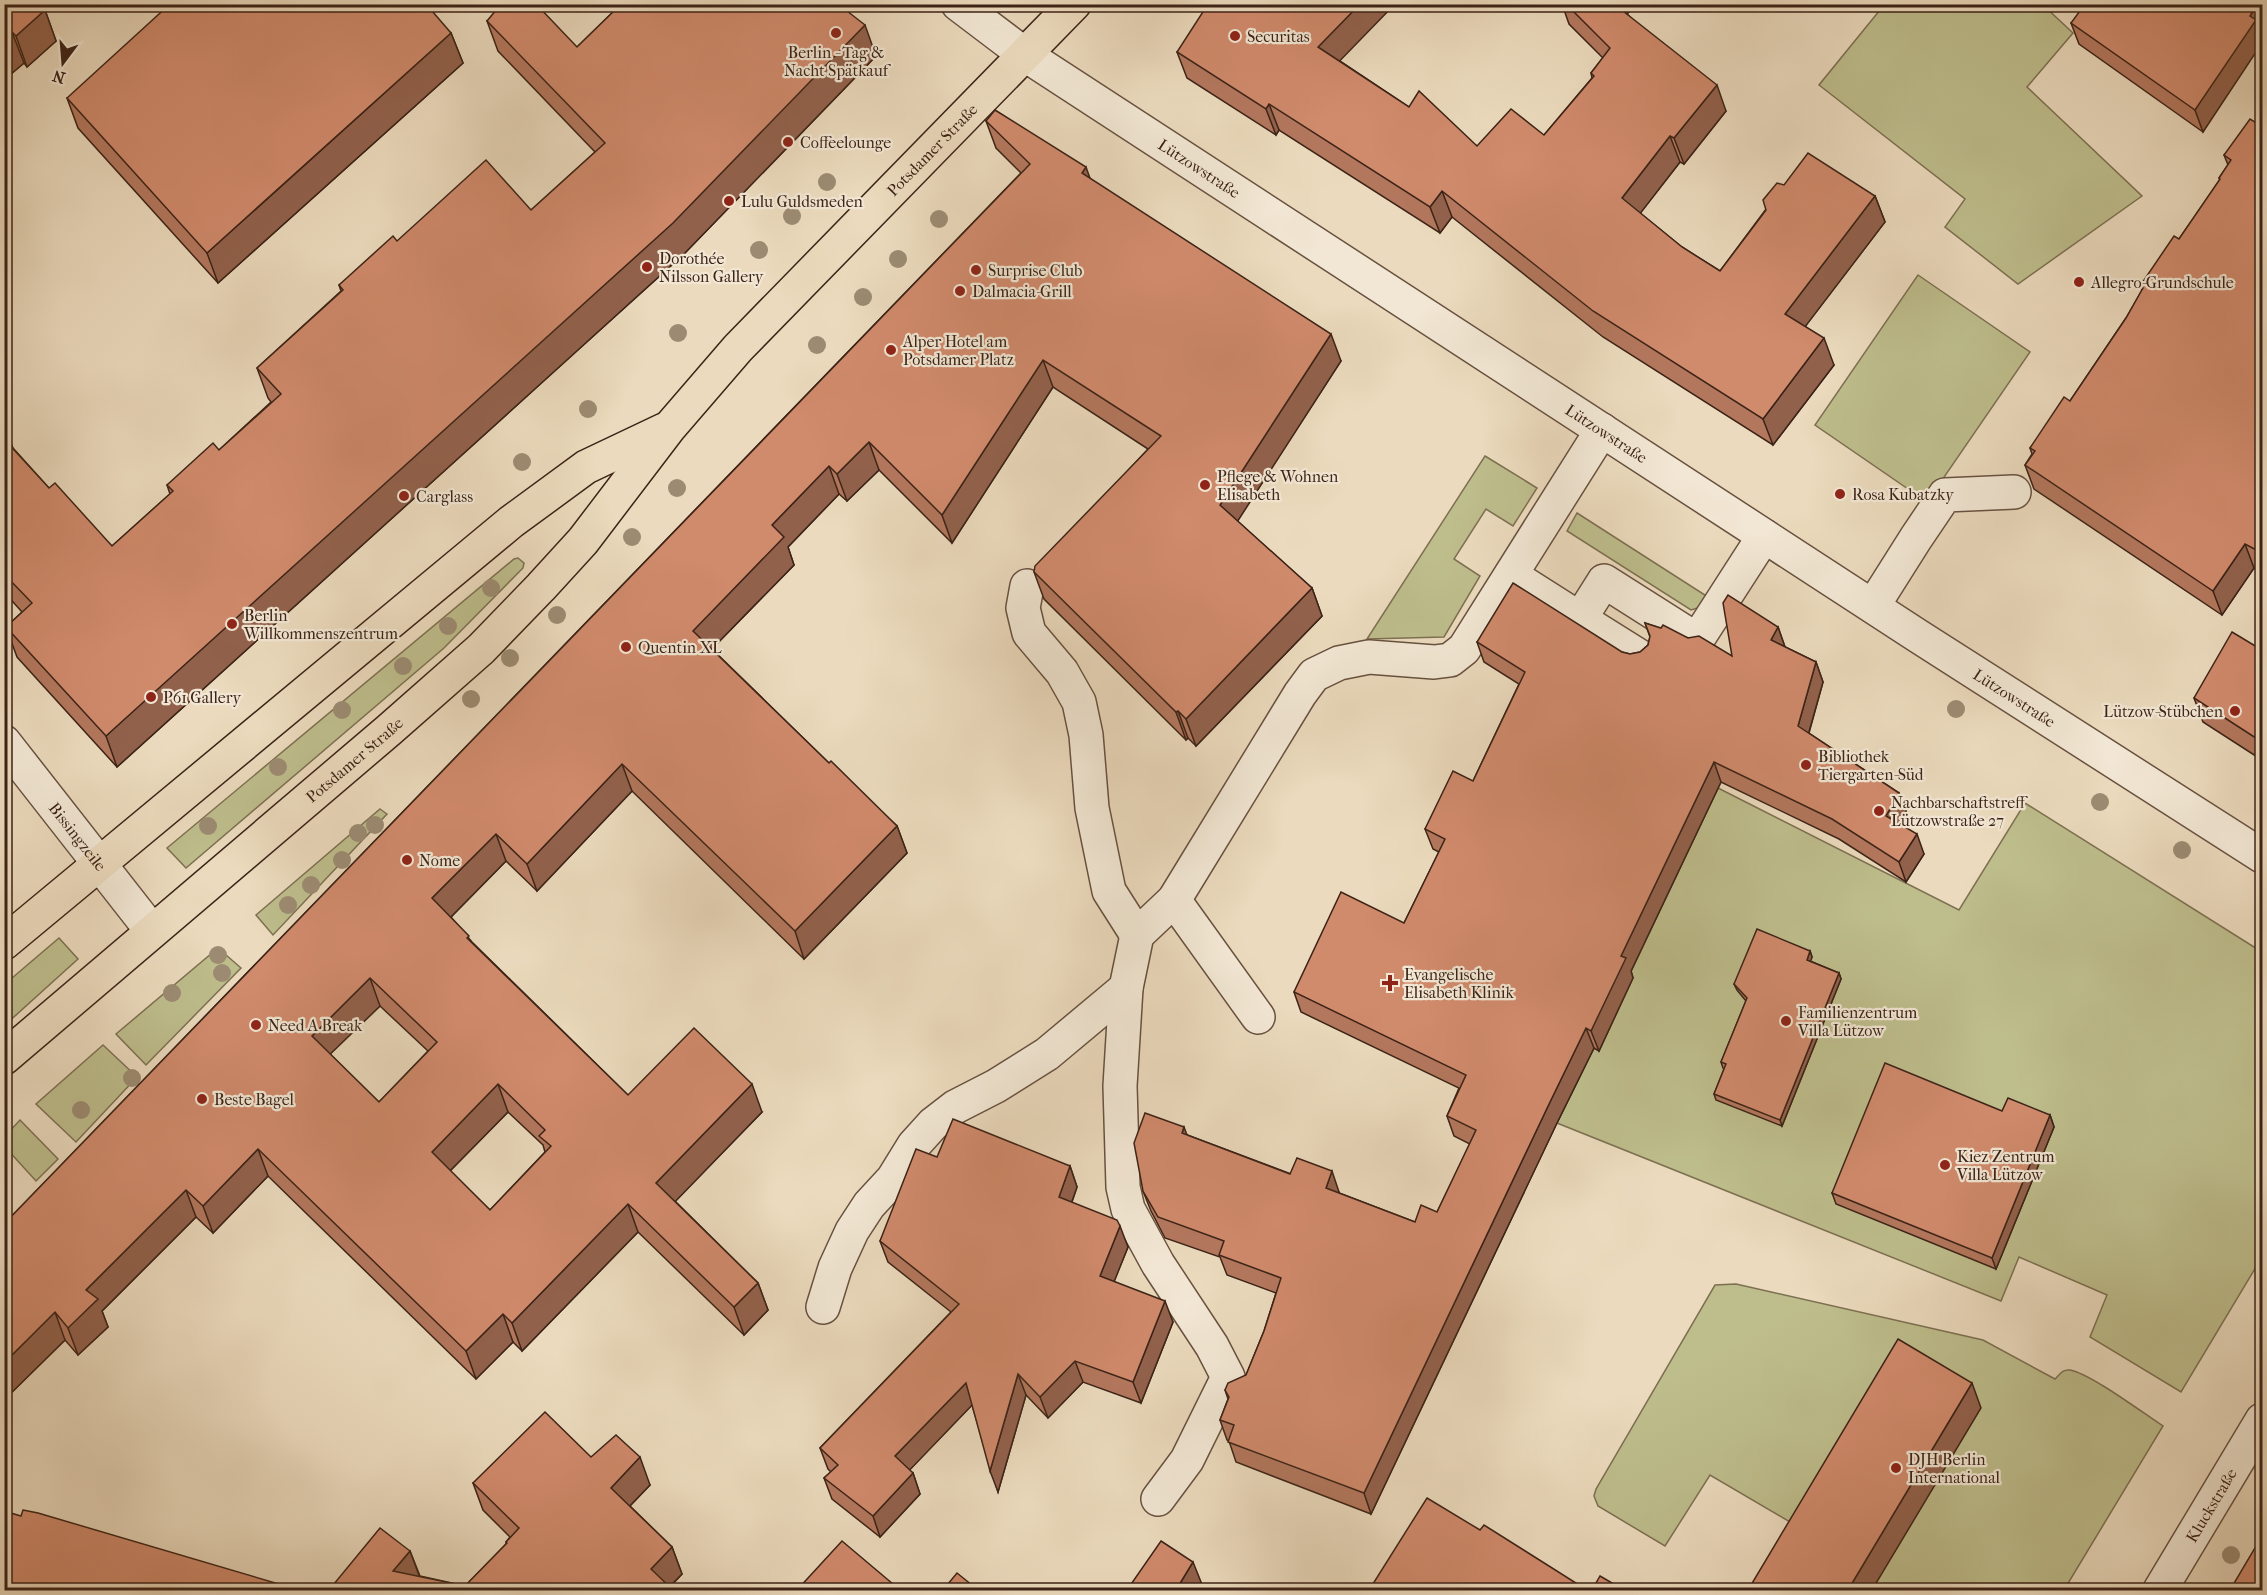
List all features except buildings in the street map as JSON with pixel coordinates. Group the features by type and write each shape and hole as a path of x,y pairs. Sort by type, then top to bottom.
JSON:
{"main road":[{"name":"Potsdamer Straße","path":"4,1058 481,649 583,541 669,428 738,348 1074,4"},
{"name":"Potsdamer Straße","path":"4,943 511,522 586,467 669,428"}],"street":[{"name":"Lützowstraße","path":"958,4 1024,54 1764,536 2262,856"},
{"path":"1158,1499 1187,1460 1228,1377 1212,1346 1158,1264 1128,1209 1123,1187 1120,1086 1126,988 1137,935 1174,900 1300,694 1314,675 1339,663 1369,657 1434,662 1450,660 1464,649 1602,430"},
{"path":"1873,606 1946,495 2014,492"},
{"path":"1580,619 1604,581 1695,644 1764,536"},
{"path":"1511,575 1639,656"},
{"path":"1027,586 1023,608 1029,633 1062,672 1079,702 1086,735 1092,808 1109,891 1137,935"},
{"name":"Bissingzeile","path":"4,742 152,931"},
{"path":"1174,900 1258,1017"},
{"path":"823,1307 836,1268 852,1232 869,1205 893,1179 914,1145 933,1124 955,1107 996,1086 1047,1054 1126,988"},
{"name":"Kluckstraße","path":"2160,1590 2262,1419"}],"shaded area":[{"path":"1884,5 2043,5 2073,33 2027,87 2142,196 2018,284 1945,227 1965,199 1819,85"},
{"path":"1918,275 2030,352 1927,502 1815,425"},
{"path":"1485,456 1537,488 1513,526 1486,509 1454,559 1480,576 1444,637 1367,639"},
{"path":"1577,513 1708,597 1701,607 1691,610 1567,531"},
{"path":"518,558 524,563 523,568 444,648 186,868 167,848 514,559"},
{"path":"1718,788 1959,910 2025,803 2262,952 2262,1257 2181,1392 2090,1337 2107,1295 2019,1257 2001,1301 1557,1123 1594,1048 1599,1051 1629,976"},
{"path":"380,809 387,814 273,935 256,915"},
{"path":"59,938 78,959 5,1025 5,984"},
{"path":"218,948 241,968 146,1065 116,1034"},
{"path":"103,1045 137,1077 76,1142 36,1104"},
{"path":"20,1120 58,1159 36,1181 5,1147 5,1136"},
{"path":"1736,1284 1983,1340 2055,1379 2065,1370 2079,1373 2103,1386 2163,1426 2064,1590 1872,1590 1807,1532 1710,1475 1665,1546 1598,1506 1594,1496 1715,1285"}],"place":[{"name":"Berlin - Tag & Nacht Spätkauf","path":"836,33"},
{"name":"Securitas","path":"1235,36"},
{"name":"Coffeelounge","path":"788,142"},
{"name":"Lulu Guldsmeden","path":"729,201"},
{"name":"Dorothée Nilsson Gallery","path":"647,267"},
{"name":"Surprise Club","path":"976,270"},
{"name":"Allegro-Grundschule","path":"2079,282"},
{"name":"Dalmacia-Grill","path":"960,291"},
{"name":"Alper Hotel am Potsdamer Platz","path":"891,350"},
{"name":"Pflege & Wohnen Elisabeth","path":"1205,485"},
{"name":"Rosa Kubatzky","path":"1840,494"},
{"name":"Carglass","path":"404,496"},
{"name":"Berlin Willkommenszentrum","path":"232,624"},
{"name":"Quentin XL","path":"626,647"},
{"name":"P61 Gallery","path":"151,697"},
{"name":"Lützow-Stübchen","path":"2235,711"},
{"name":"Bibliothek Tiergarten-Süd","path":"1806,765"},
{"name":"Nachbarschaftstreff Lützowstraße 27","path":"1879,811"},
{"name":"Nome","path":"407,860"},
{"name":"Evangelische Elisabeth Klinik","path":"1390,983"},
{"name":"Familienzentrum Villa Lützow","path":"1786,1021"},
{"name":"Need A Break","path":"256,1025"},
{"name":"Beste Bagel","path":"202,1099"},
{"name":"Kiez Zentrum Villa Lützow","path":"1945,1165"},
{"name":"DJH Berlin International","path":"1896,1468"}]}
